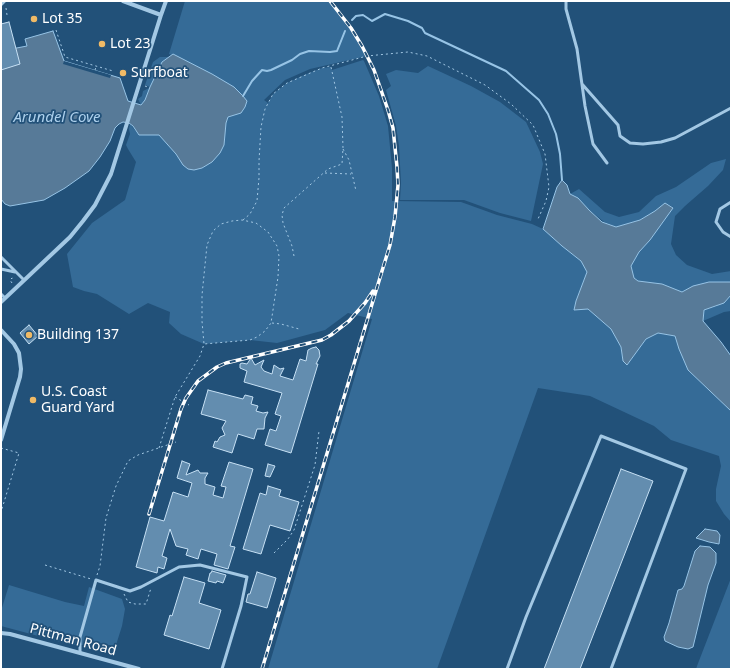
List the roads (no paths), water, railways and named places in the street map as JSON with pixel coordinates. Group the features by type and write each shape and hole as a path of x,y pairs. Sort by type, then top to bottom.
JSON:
{"street":[{"path":"123,1 161,15"},
{"path":"3,300 70,237 95,205 111,174 166,1"},
{"path":"1,330 14,344 19,353 21,369 20,377 1,440"},
{"name":"Pittman Road","path":"1,633 10,634 139,669"}],"lane":[{"path":"566,1 566,9 577,49 585,106 593,144 607,163"},
{"path":"582,84 618,125 620,136 630,143 649,143 675,138 731,108"},
{"path":"731,202 720,209 716,222 723,232 731,237"},
{"path":"1,257 24,280"},
{"path":"1,269 15,272"},
{"path":"1,294 3,300"},
{"path":"507,669 526,617 601,436 686,469 611,669"},
{"path":"80,654 80,637 96,580 130,591 179,567 200,565 247,577 222,669"}],"water":[{"name":"Arundel Cove","path":"53,31 64,61 120,78 128,101 141,105 145,100 162,62 173,54 234,87 247,101 241,113 228,117 224,145 220,153 212,162 202,168 194,170 188,169 183,165 176,154 159,135 139,135 133,126 129,123 123,122 115,128 110,141 89,171 65,188 44,200 10,206 5,204 1,199 1,51 27,46 25,39"},
{"path":"562,180 567,185 570,194 578,198 602,222 616,227 640,220 665,203 673,208 650,240 639,252 631,266 634,278 638,281 662,284 682,292 693,286 709,282 731,282 731,295 724,303 704,310 703,321 731,356 731,411 688,370 675,336 658,333 646,339 627,365 623,361 621,347 611,329 588,309 574,310 587,272 581,261 543,229 557,187"},
{"path":"705,529 717,531 720,535 719,544 696,538"},
{"path":"700,546 710,547 716,553 716,563 708,585 693,647 688,649 678,647 665,641 664,637 678,590 682,589 684,586 695,551"}],"waterway":[{"path":"352,20 356,16 363,15 372,21 385,14 408,21 422,28 425,33 506,71 539,100 548,114 556,134 560,154 562,180"},
{"path":"243,96 252,81 262,70 271,70 292,60 300,54 309,51 337,51 345,31"}],"railway":[{"path":"262,669 390,245 395,217 398,185 397,167 393,128 388,110 374,70 362,46 351,28 330,1"},
{"path":"149,514 181,409 186,398 198,381 217,367 226,363 322,340 349,321 365,303 373,291"}],"place":[{"name":"Lot 35","path":"34,19"},
{"name":"Lot 23","path":"102,44"},
{"name":"Surfboat","path":"123,73"},
{"name":"Building 137","path":"29,335"},
{"name":"U.S. Coast Guard Yard","path":"33,400"}]}
